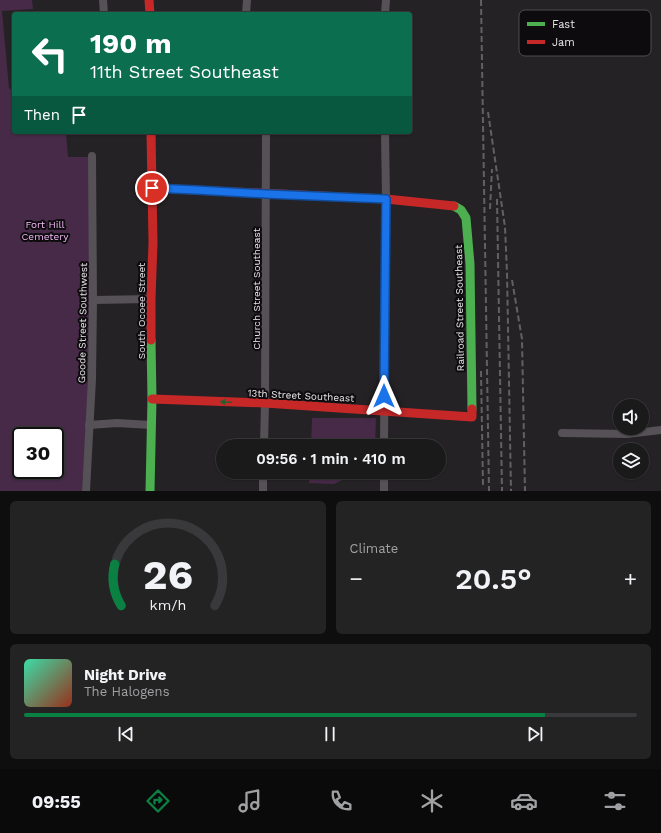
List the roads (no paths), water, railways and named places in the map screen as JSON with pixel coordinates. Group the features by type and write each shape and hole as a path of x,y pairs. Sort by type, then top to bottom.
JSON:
{"street":[{"path":"103,0 104,12"},
{"path":"149,0 150,12"},
{"path":"246,12 247,0"},
{"path":"386,0 386,12"},
{"name":"South Ocoee Street","path":"150,491 152,399 151,299 153,243 151,134"},
{"name":"Church Street Southeast","path":"264,439 266,134"},
{"path":"384,134 386,199 384,439"},
{"name":"Goode Street Southwest","path":"86,491 92,379 92,156"},
{"path":"152,188 386,199"},
{"name":"Railroad Street Southeast","path":"386,199 453,206 464,213 466,218 470,264 472,416"},
{"path":"93,300 151,299"},
{"name":"13th Street Southeast","path":"152,399 472,416"},
{"path":"89,425 118,423 151,425"},
{"path":"562,433 626,434 661,430"},
{"path":"263,491 264,479"},
{"path":"384,479 384,491"}],"railway":[{"path":"481,0 489,491"},
{"path":"488,112 505,227 511,491"},
{"path":"490,209 492,169"},
{"path":"497,199 502,491"},
{"path":"512,280 522,339 525,491"},
{"path":"481,371 483,485"}],"park label":[{"name":"Fort Hill Cemetery","path":"45,230"}]}
